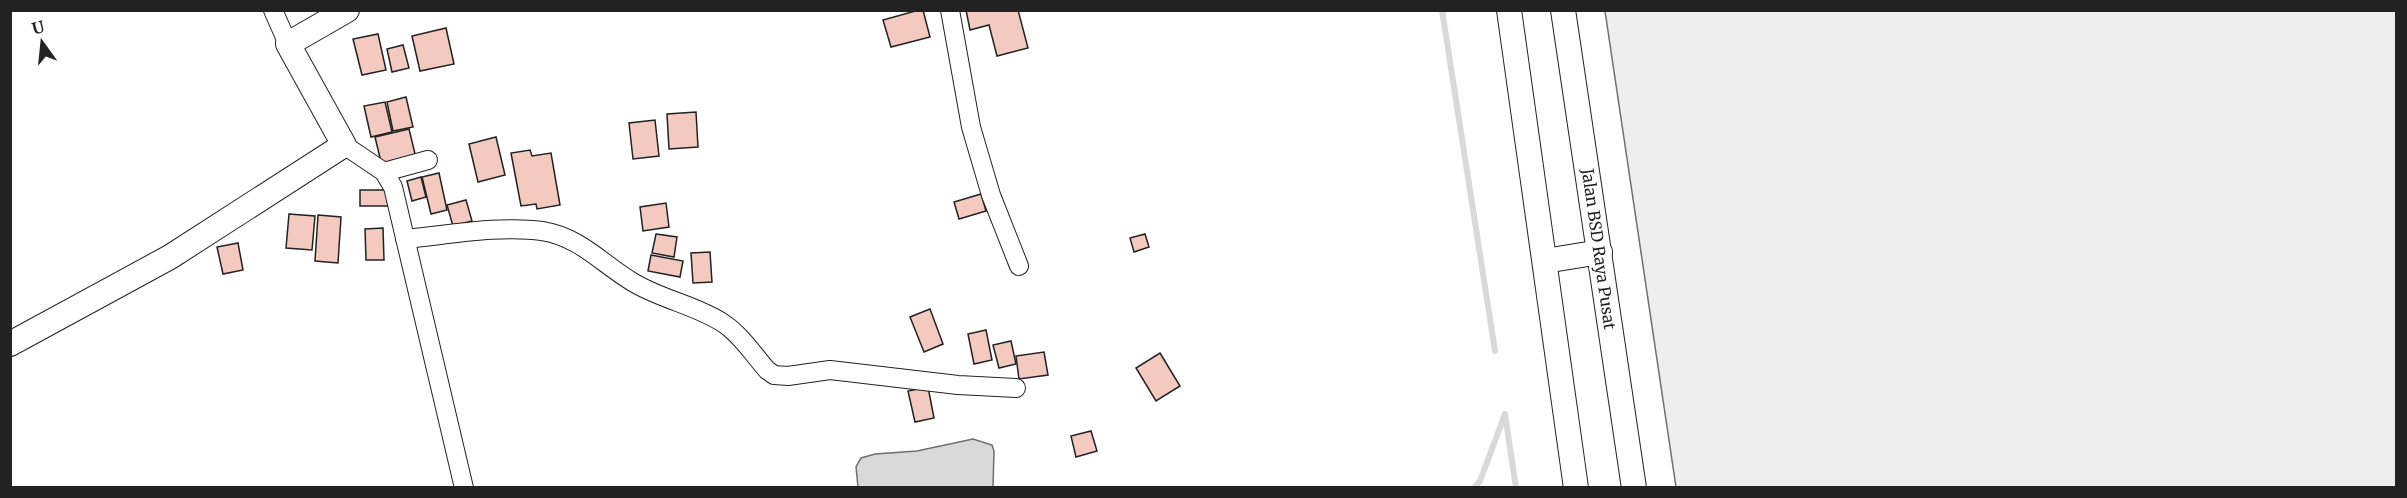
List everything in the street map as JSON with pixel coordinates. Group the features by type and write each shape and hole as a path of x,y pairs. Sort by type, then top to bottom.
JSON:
{"main road":[{"path":"10,344 170,256 344,145 288,44 347,10"},
{"path":"1509,10 1576,488"},
{"name":"Jalan BSD Raya Pusat","path":"1563,10 1634,488"},
{"path":"1545,261 1600,252"}],"street":[{"path":"273,10 288,44"},
{"path":"951,10 971,127 991,195 1019,266"},
{"path":"344,145 384,172 393,187 464,488"},
{"path":"384,172 428,160"},
{"path":"405,239 505,230 542,231 570,238 636,284 707,314 726,325 774,375 788,376 830,370 958,385 1016,388"}],"shaded area":[{"path":"1605,11 2396,11 2396,487 1676,487"},
{"path":"973,439 992,445 994,451 993,487 858,487 856,467 861,458 875,454 917,451"}],"building":[{"path":"923,10 930,37 891,47 883,20"},
{"path":"966,10 1018,10 1028,48 997,56 989,25 970,30"},
{"path":"446,28 454,64 420,71 412,36"},
{"path":"378,34 386,70 362,75 353,39"},
{"path":"403,45 409,68 392,72 387,49"},
{"path":"406,97 413,127 393,131 387,102"},
{"path":"385,102 392,132 371,137 364,106"},
{"path":"696,112 698,147 669,149 667,114"},
{"path":"655,120 659,156 633,159 629,123"},
{"path":"409,129 417,162 383,170 375,137"},
{"path":"496,137 505,175 478,182 469,144"},
{"path":"530,150 532,156 551,153 560,205 537,209 536,204 521,206 511,153"},
{"path":"439,173 447,210 431,214 422,177"},
{"path":"421,177 426,197 412,201 407,181"},
{"path":"360,190 388,190 388,206 360,206"},
{"path":"981,194 986,211 959,219 954,202"},
{"path":"466,200 472,221 453,226 447,205"},
{"path":"666,203 669,227 643,231 640,207"},
{"path":"289,214 315,216 312,250 286,248"},
{"path":"318,215 341,217 338,263 315,261"},
{"path":"383,228 384,260 366,260 365,229"},
{"path":"656,234 677,237 674,257 652,253"},
{"path":"1145,234 1149,247 1134,252 1130,238"},
{"path":"238,243 243,270 223,274 217,247"},
{"path":"710,252 712,282 693,283 691,253"},
{"path":"651,255 683,261 680,277 648,271"},
{"path":"930,309 943,344 924,352 910,317"},
{"path":"986,330 992,360 974,364 968,334"},
{"path":"1011,341 1016,364 999,368 993,345"},
{"path":"1044,352 1048,375 1019,379 1016,356"},
{"path":"1160,353 1180,386 1156,401 1136,368"},
{"path":"928,387 934,418 915,422 908,391"},
{"path":"1091,431 1097,451 1076,457 1071,436"}],"waterway":[{"path":"1442,10 1495,351"},
{"path":"1505,414 1516,488"},
{"path":"1474,488 1480,481 1505,414"}]}
